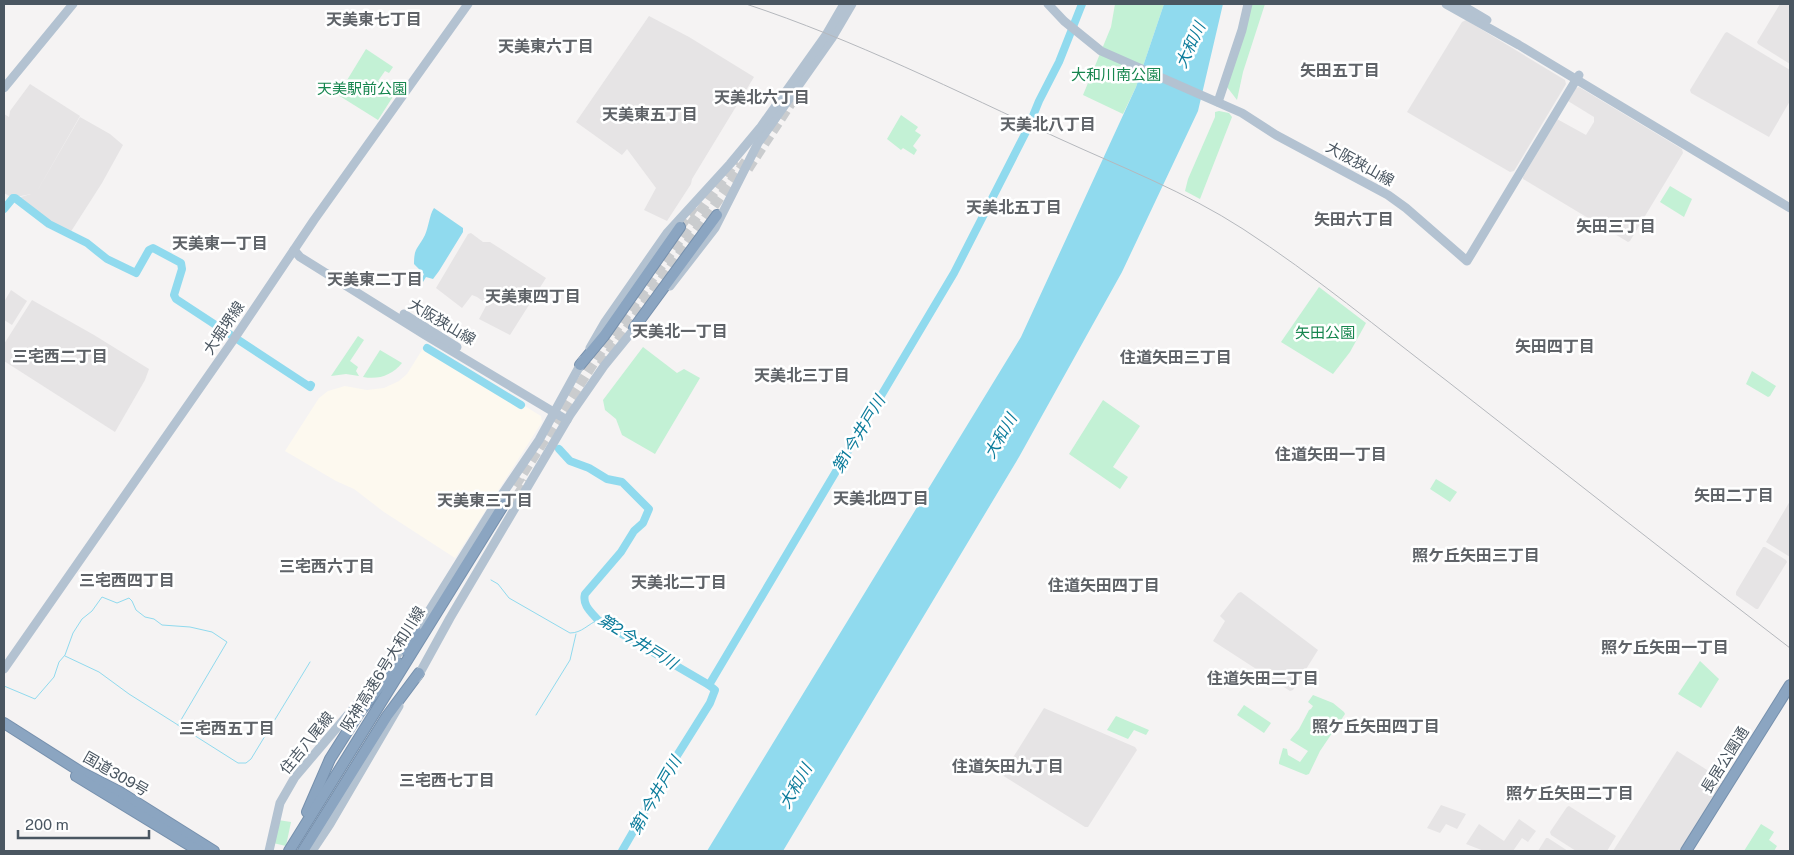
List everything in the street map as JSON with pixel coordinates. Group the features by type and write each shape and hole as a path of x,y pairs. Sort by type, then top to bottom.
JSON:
{"highway":[{"path":"634,328 717,215"},
{"path":"580,365 604,336 680,227"},
{"name":"阪神高速6号大和川線","path":"293,849 507,506"},
{"path":"303,851 320,805 330,759 364,705 394,669 416,631"},
{"path":"320,805 419,673"},
{"name":"長居公園通","path":"1686,851 1790,685"},
{"name":"長居公園通","path":"1692,851 1790,695"},
{"name":"国道309号","path":"4,723 80,775"},
{"name":"国道309号","path":"4,731 80,775 120,792 214,851"},
{"path":"80,775 199,851"},
{"name":"国道309号","path":"80,775 80,782 116,807 188,851"},
{"path":"123,802 206,851"}],"main road":[{"path":"4,88 73,4"},
{"name":"大堀堺線","path":"4,669 235,338 294,250 468,4"},
{"path":"556,410 605,322 667,233 760,128 826,35 844,4"},
{"path":"312,851 330,824 569,418 604,366 690,262 715,228 758,143 832,38 852,4"},
{"name":"大阪狭山線","path":"1048,4 1064,21 1101,51 1242,113 1276,135 1388,194 1467,261 1577,77"},
{"path":"1216,101 1242,30 1248,4"},
{"path":"1446,4 1577,77 1790,201"},
{"path":"1460,4 1790,208"},
{"name":"大阪狭山線","path":"294,250 300,257 417,330 569,418"},
{"name":"住吉八尾線","path":"269,851 280,803 295,777 380,678 416,631 490,513 539,440 556,410"}],"shaded area":[{"path":"1780,4 1790,4 1790,64 1757,42"},
{"path":"649,16 689,37 754,77 667,221 644,210 656,188 627,149 622,155 576,122"},
{"path":"1466,20 1565,80 1566,84 1514,171 1510,172 1407,112 1462,22"},
{"path":"1727,32 1790,70 1790,101 1769,137 1691,93 1690,90"},
{"path":"30,84 80,116 36,193 80,117 110,134 123,145 102,183 70,233 52,224 17,198 31,194 11,197 4,193 4,114 9,117 10,111"},
{"path":"1579,87 1682,149 1683,153 1628,242 1523,179 1557,119 1586,135 1594,122 1594,117 1568,101 1576,88"},
{"path":"471,233 483,242 490,242 546,278 510,335 479,319 487,304 477,297 472,295 462,308 436,288 468,234"},
{"path":"11,290 27,301 12,325 4,320 4,302"},
{"path":"32,300 149,369 145,380 115,432 4,361 4,344"},
{"path":"426,348 521,407 523,405 541,416 542,422 455,558 384,512 354,489 336,481 285,451 319,398 328,391 345,386 367,390 384,388 399,381 407,374 422,350"},
{"path":"1790,501 1790,557 1766,542"},
{"path":"1763,547 1787,562 1758,609 1756,609 1736,595 1736,592"},
{"path":"1241,592 1318,650 1293,690 1290,691 1213,641 1225,621 1220,616 1238,593"},
{"path":"1044,708 1135,747 1137,750 1088,827 1085,827 1002,775"},
{"path":"1677,751 1723,780 1679,851 1613,851"},
{"path":"1441,805 1466,814 1457,829 1446,824 1440,833 1427,828"},
{"path":"1569,806 1616,836 1607,851 1576,851 1551,835 1550,832"},
{"path":"1519,819 1536,831 1528,842 1522,838 1513,851 1484,851 1466,844 1479,824 1504,841"},
{"path":"1546,838 1548,838 1568,851 1538,851"}],"green space":[{"name":"大和川南公園","path":"1115,4 1164,4 1136,87 1123,114 1083,95 1111,27"},
{"path":"1250,4 1265,4 1243,72 1237,100 1227,87"},
{"name":"天美駅前公園","path":"366,49 393,67 389,73 385,71 378,81 383,84 389,81 392,83 388,91 394,95 378,120 338,95"},
{"path":"1215,112 1229,113 1232,117 1200,199 1185,191 1188,179 1215,117"},
{"path":"901,115 918,127 915,131 921,135 913,146 917,150 914,155 903,148 901,150 887,139"},
{"path":"1670,186 1692,199 1684,217 1660,202"},
{"name":"矢田公園","path":"1319,287 1366,323 1350,352 1333,374 1281,342"},
{"path":"358,336 364,340 350,361 358,367 356,371 359,376 346,374 331,376"},
{"path":"643,347 677,373 684,369 700,378 655,454 622,435 616,419 605,410 603,400"},
{"path":"380,350 402,363 385,376 363,377"},
{"path":"1752,371 1776,386 1770,396 1768,397 1746,384"},
{"path":"1103,400 1140,426 1113,467 1128,477 1120,489 1069,454"},
{"path":"1436,479 1457,492 1450,502 1430,489"},
{"path":"1700,661 1719,679 1701,708 1678,694"},
{"path":"1313,695 1333,703 1345,714 1320,751 1309,774 1306,775 1279,764 1279,762 1283,748 1287,749 1288,755 1300,762 1308,751 1290,740 1313,706 1308,702"},
{"path":"1244,705 1271,723 1264,733 1237,715"},
{"path":"1116,716 1149,730 1146,735 1134,730 1128,739 1107,730"},
{"path":"278,820 291,822 286,846 273,843"},
{"path":"1761,824 1774,832 1769,840 1777,846 1774,851 1744,851"}],"water":[{"name":"大和川","path":"1164,4 1223,4 1198,111 1122,272 1019,457 783,851 707,851 1021,337 1136,87"},
{"path":"434,208 463,228 463,232 433,279 426,277 423,282 421,280 424,274 414,264 415,254 425,235"}],"waterway":[{"name":"第1今井戸川","path":"709,685 954,273 1028,128 1039,101 1059,62 1082,4"},
{"path":"4,209 15,198 49,224 87,243 107,259 136,273 149,250 153,248 181,263 182,269 174,295 176,299 310,387 311,385"},
{"path":"427,348 521,405"},
{"name":"第2今井戸川","path":"559,449 570,461 589,468 607,479 622,482 649,509 643,523 634,531 621,552 585,594 584,598 588,608 598,620 715,690 710,703 622,851"},
{"path":"491,580 498,584 509,598 570,633 581,630 598,620"},
{"path":"4,686 35,699 54,677 59,662 65,655 73,633 82,619 92,611 102,597 117,603 129,598 136,610 145,617 154,619 162,625 190,627 212,632 227,642 178,725"},
{"path":"536,715 570,660 576,634"},
{"path":"65,656 99,672 129,694 238,763 246,763 251,759 310,662"}],"tunnel":[{"path":"748,169 793,100"},
{"path":"515,486 605,345 736,161"},
{"path":"601,365 746,161"},
{"path":"680,227 694,207"},
{"path":"510,507 527,481"}],"railway":[{"path":"746,4 787,18 905,67 1199,203 1243,229 1346,303 1790,648"}],"district":[{"name":"天美東七丁目","path":"374,19"},
{"name":"天美東六丁目","path":"546,46"},
{"name":"矢田五丁目","path":"1340,70"},
{"name":"天美北六丁目","path":"762,97"},
{"name":"天美東五丁目","path":"650,114"},
{"name":"天美北八丁目","path":"1048,124"},
{"name":"天美北五丁目","path":"1014,207"},
{"name":"矢田六丁目","path":"1354,219"},
{"name":"矢田三丁目","path":"1616,226"},
{"name":"天美東一丁目","path":"220,243"},
{"name":"天美東二丁目","path":"375,279"},
{"name":"天美東四丁目","path":"533,296"},
{"name":"天美北一丁目","path":"680,331"},
{"name":"矢田四丁目","path":"1555,346"},
{"name":"三宅西二丁目","path":"60,356"},
{"name":"住道矢田三丁目","path":"1176,357"},
{"name":"天美北三丁目","path":"802,375"},
{"name":"住道矢田一丁目","path":"1331,454"},
{"name":"矢田二丁目","path":"1734,495"},
{"name":"天美北四丁目","path":"881,498"},
{"name":"天美東三丁目","path":"485,500"},
{"name":"照ケ丘矢田三丁目","path":"1476,555"},
{"name":"三宅西六丁目","path":"327,566"},
{"name":"三宅西四丁目","path":"127,580"},
{"name":"天美北二丁目","path":"679,582"},
{"name":"住道矢田四丁目","path":"1104,585"},
{"name":"照ケ丘矢田一丁目","path":"1665,647"},
{"name":"住道矢田二丁目","path":"1263,678"},
{"name":"照ケ丘矢田四丁目","path":"1376,726"},
{"name":"三宅西五丁目","path":"227,728"},
{"name":"住道矢田九丁目","path":"1008,766"},
{"name":"三宅西七丁目","path":"447,780"},
{"name":"照ケ丘矢田二丁目","path":"1570,793"}]}
